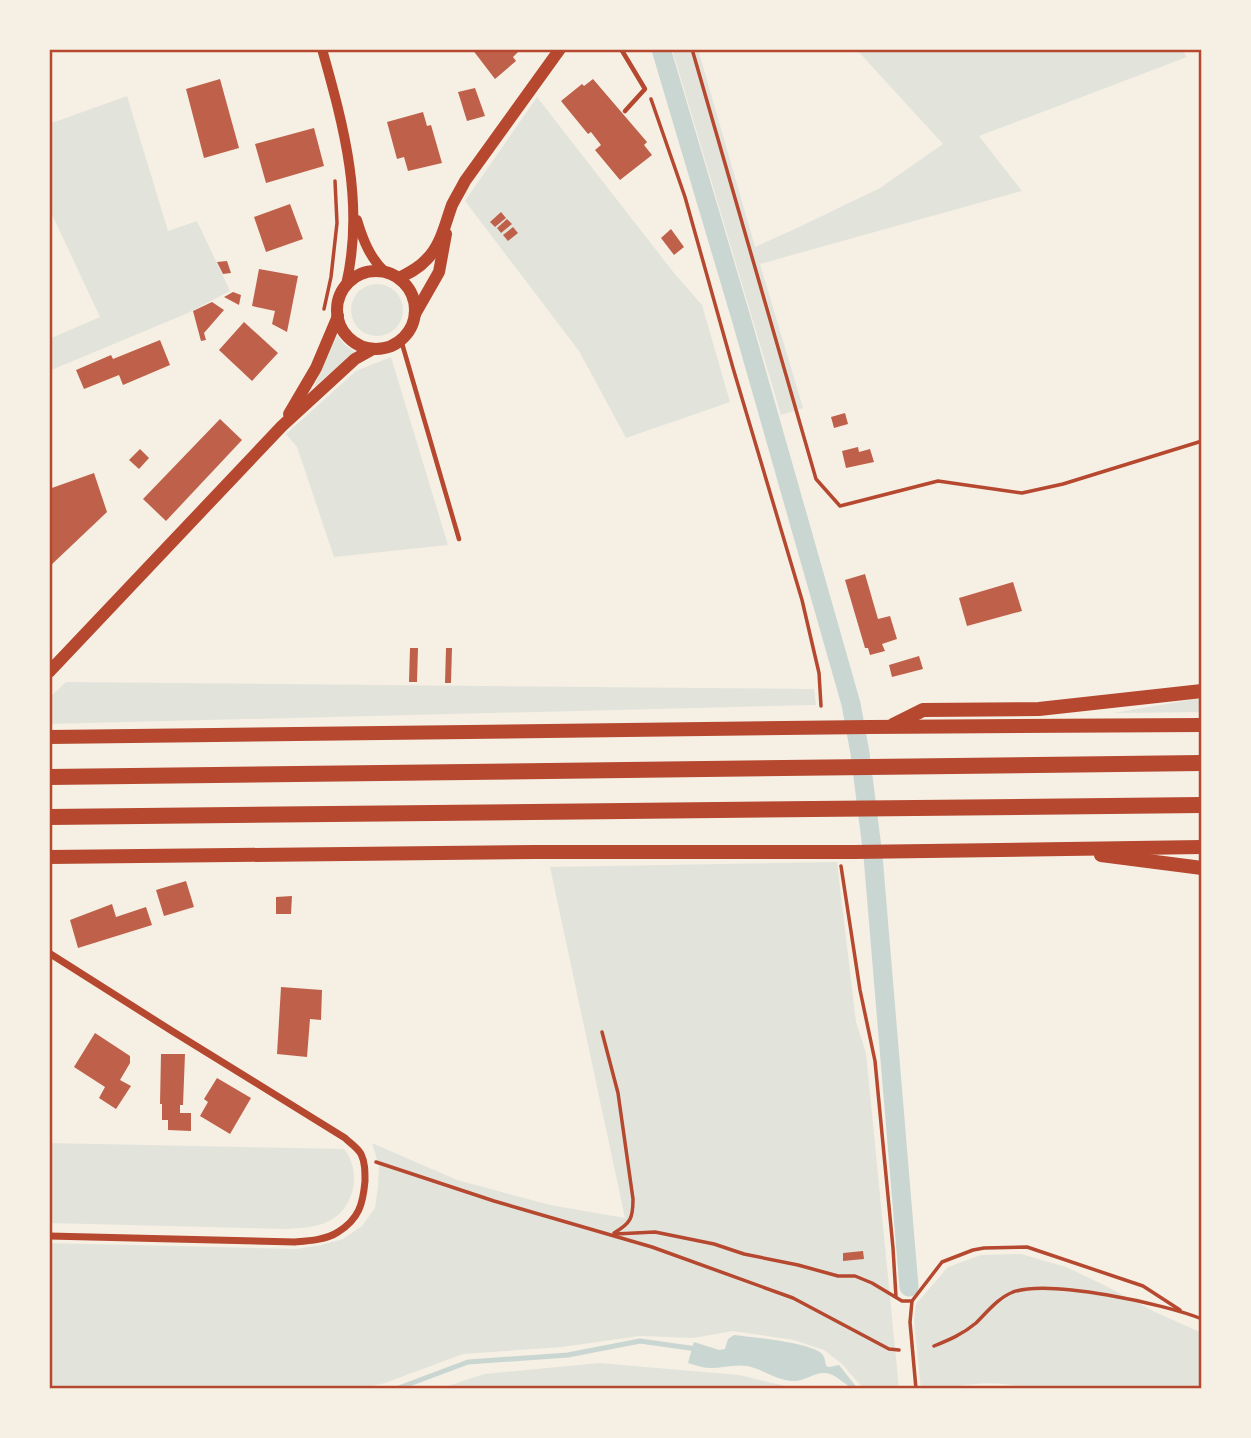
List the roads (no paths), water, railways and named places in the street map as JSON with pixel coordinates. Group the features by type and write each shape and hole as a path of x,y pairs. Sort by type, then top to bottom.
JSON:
{"highway":[{"path":"889,727 923,710 1040,709 1202,691"},
{"path":"49,737 1202,725"},
{"path":"49,777 1202,764"},
{"path":"49,817 1202,805"},
{"path":"49,857 535,852 887,852 1202,847"},
{"path":"1048,849 1202,868"}],"main road":[{"path":"399,278 412,271 432,253 458,193 560,49"},
{"path":"415,314 439,272 448,217"},
{"path":"367,272 385,272 399,278 411,292 415,304 412,327 401,340 387,348 373,349 358,345 341,327 338,316 339,298 346,285 367,272"},
{"path":"282,426 316,368 338,316"},
{"path":"49,672 282,426 355,359 373,349"}],"street":[{"path":"322,49 337,101 351,172 355,213 351,266 346,285"},
{"path":"355,213 362,237 385,272"},
{"path":"49,953 345,1138 359,1151 365,1171 364,1200 358,1212 336,1234 319,1239 295,1242 49,1236"}],"lane":[{"path":"621,49 645,89 625,111"},
{"path":"401,340 458,539"}],"waterway":[{"path":"661,49 851,704 873,856 909,1287"},
{"path":"396,1389 468,1362 568,1355 640,1341 697,1349"}]}
